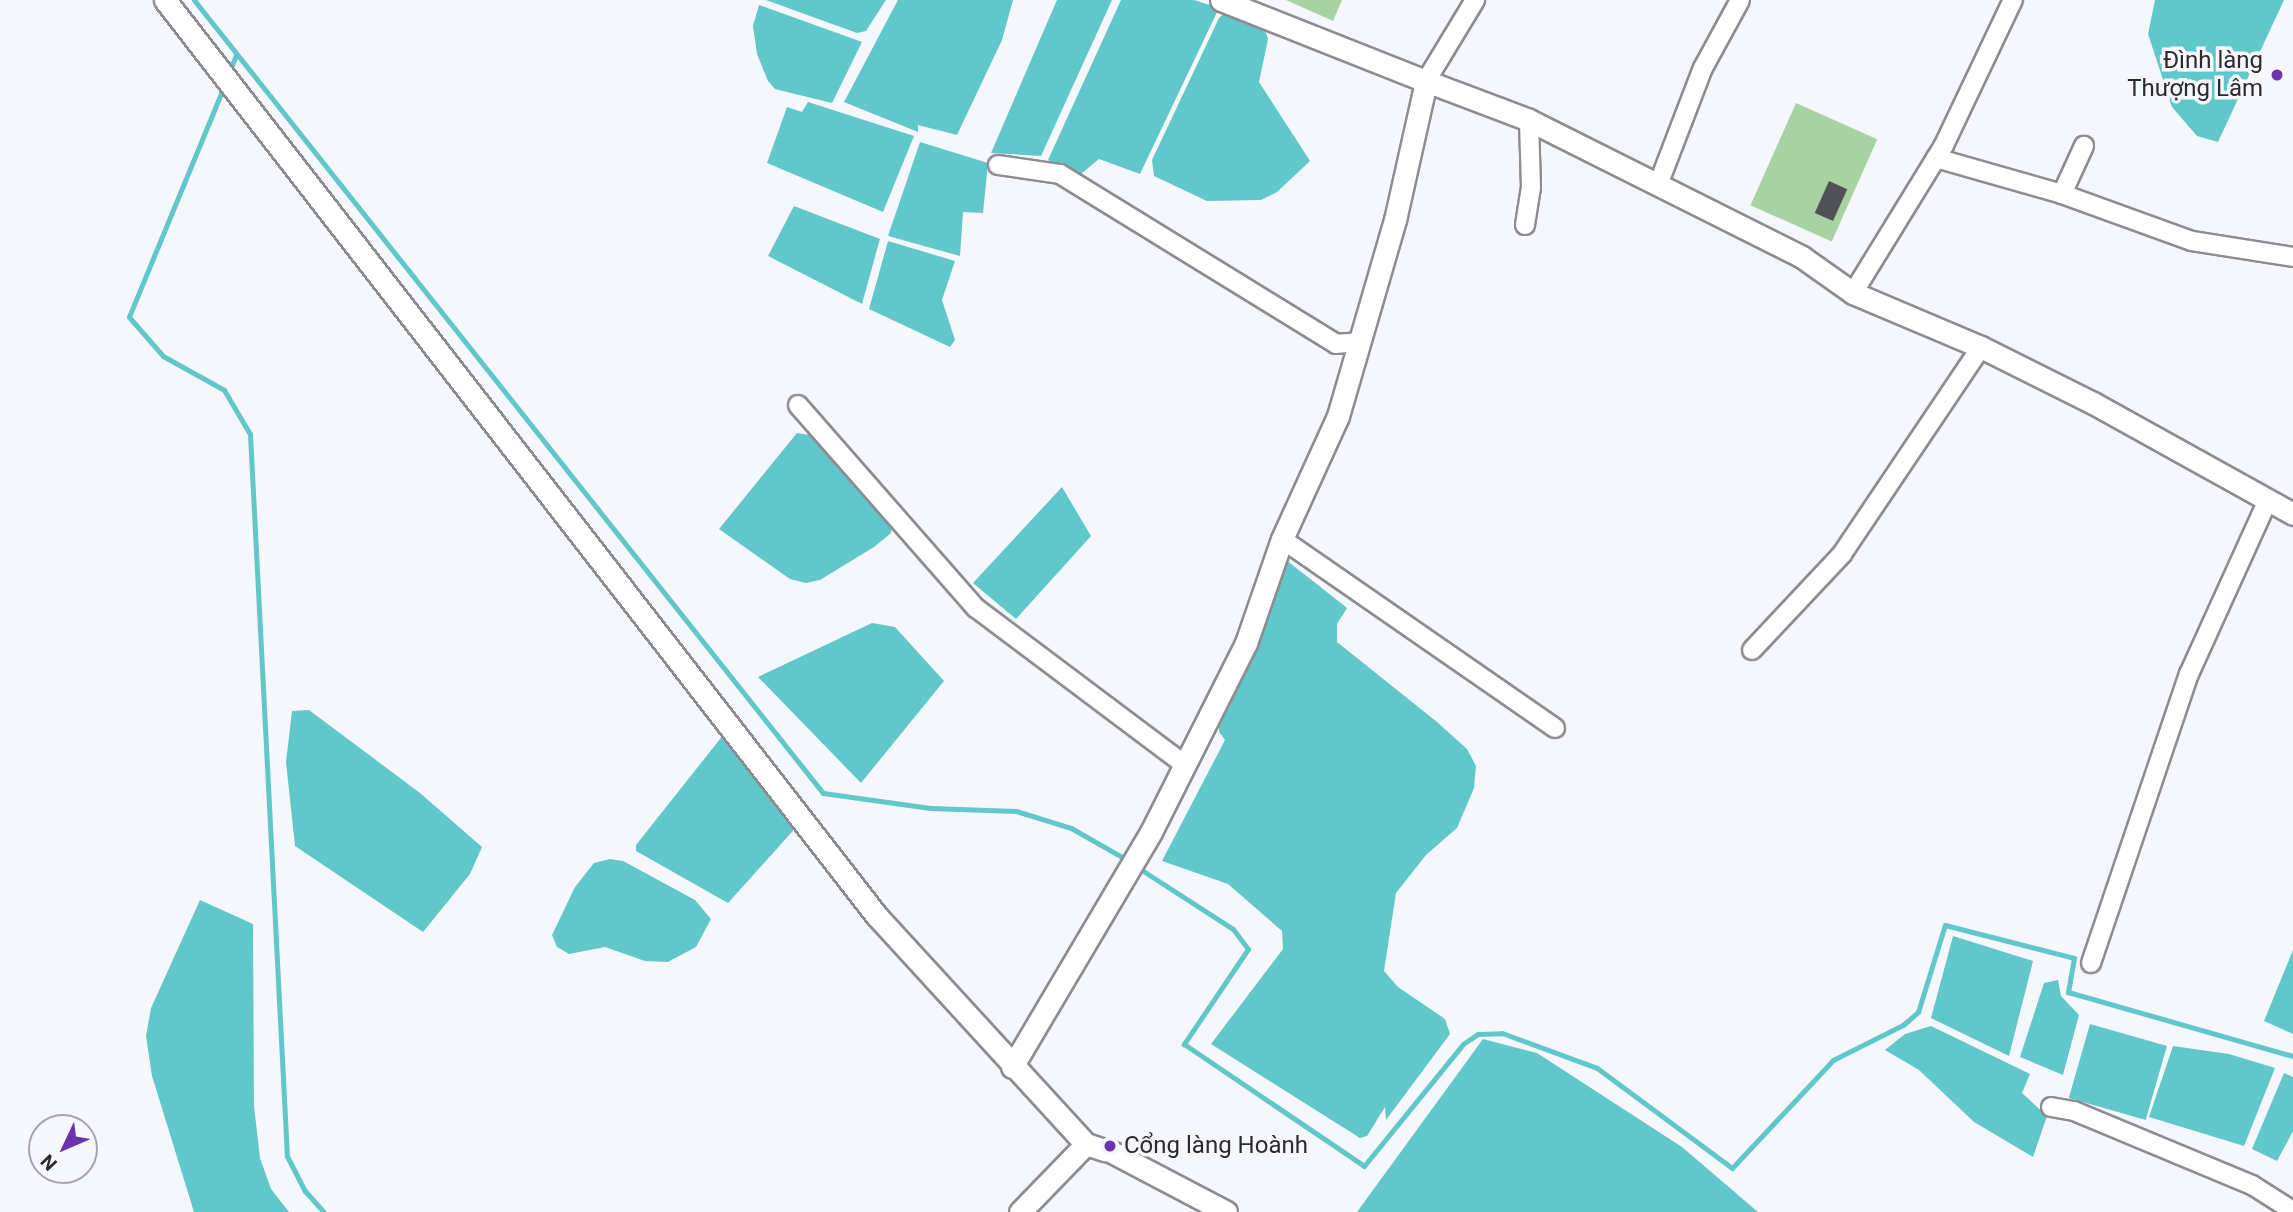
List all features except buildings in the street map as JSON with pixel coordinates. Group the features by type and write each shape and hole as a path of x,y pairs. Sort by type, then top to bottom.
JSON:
{"street":[{"path":"165,0 876,915 1012,1067 1100,1149 1226,1212"},
{"path":"1221,0 1529,120 1802,257 1853,293 1980,347 2293,514"},
{"path":"1012,1067 1126,875 1246,643 1282,539 1338,416 1395,220 1426,81 1475,0"},
{"path":"1658,185 1703,68 1740,0"},
{"path":"1853,293 1936,158 2012,0"},
{"path":"1525,225 1531,188 1529,120"},
{"path":"2062,194 2084,146"},
{"path":"1936,158 2062,194 2192,240 2293,257"},
{"path":"998,165 1060,174 1336,344 1360,342"},
{"path":"1752,650 1842,554 1980,347"},
{"path":"798,405 976,608 1185,765"},
{"path":"2091,963 2189,674 2268,500"},
{"path":"1282,539 1555,728"},
{"path":"2051,1107 2074,1111 2252,1185 2284,1209"},
{"path":"1020,1212 1100,1149"}],"green space":[{"path":"1286,0 1342,0 1333,21"},
{"path":"1796,103 1877,139 1832,242 1750,205"}],"water":[{"path":"766,0 886,0 866,31 857,33"},
{"path":"898,0 1013,0 1002,40 957,135 918,125 918,132 844,102"},
{"path":"1057,0 1112,0 1041,156 991,153"},
{"path":"1121,0 1194,0 1219,8 1140,174 1099,159 1081,174 1048,160"},
{"path":"2155,0 2284,0 2218,142 2197,136 2172,107 2148,34"},
{"path":"759,5 862,42 832,103 775,89 768,81 757,54 753,26"},
{"path":"1228,10 1263,24 1268,39 1259,82 1310,161 1277,192 1261,200 1207,201 1154,176 1152,160 1219,18"},
{"path":"808,102 914,136 883,212 767,163 787,107 802,112"},
{"path":"920,142 988,163 983,213 963,212 960,256 888,236"},
{"path":"794,206 880,239 862,304 768,256"},
{"path":"888,241 955,261 942,300 955,340 950,347 869,309"},
{"path":"797,433 810,435 892,523 891,533 874,547 820,580 806,583 790,579 719,529"},
{"path":"1062,487 1091,536 1016,619 973,583"},
{"path":"1285,559 1347,608 1337,624 1337,642 1437,722 1467,749 1476,766 1474,788 1457,828 1426,855 1396,893 1384,971 1398,987 1445,1019 1450,1034 1386,1120 1385,1107 1367,1136 1360,1138 1211,1044 1283,949 1282,931 1228,884 1162,861 1225,740 1219,732 1219,720"},
{"path":"872,623 895,627 944,681 861,783 758,677"},
{"path":"309,710 420,793 482,847 470,874 423,932 295,846 286,762 292,711"},
{"path":"724,734 800,823 728,903 636,851 636,845"},
{"path":"610,859 623,861 695,900 711,919 696,947 668,962 645,961 605,947 569,954 557,947 552,935 575,887 594,863"},
{"path":"200,900 253,924 254,1106 260,1158 271,1189 289,1212 194,1212 152,1076 146,1036 151,1008"},
{"path":"1953,936 2033,961 2009,1056 1931,1018"},
{"path":"2293,950 2293,1034 2264,1021"},
{"path":"2058,980 2061,996 2079,1015 2063,1075 2020,1057 2044,983"},
{"path":"2090,1024 2167,1046 2146,1120 2069,1098"},
{"path":"1931,1026 2030,1074 2022,1093 2047,1116 2033,1157 1974,1122 1919,1070 1885,1050 1905,1034"},
{"path":"1483,1039 1537,1053 1682,1147 1758,1212 1357,1212"},
{"path":"2173,1046 2229,1054 2275,1068 2244,1146 2149,1117"},
{"path":"2284,1073 2293,1077 2293,1131 2277,1161 2252,1149"}],"waterway":[{"path":"194,0 823,793 930,808 1016,811 1071,828 1129,861"},
{"path":"230,70 236,55"},
{"path":"222,91 129,317 163,356 224,390 250,434 287,1156 305,1191 324,1212"},
{"path":"1137,867 1233,929 1248,949 1184,1044 1364,1166 1463,1044 1478,1034 1502,1033 1597,1068 1732,1168 1833,1060 1903,1025 1918,1012 1945,925 2074,958 2068,992 2293,1056"}],"place":[{"name":"Đình làng Thượng Lâm","path":"2277,75"},
{"name":"Cổng làng Hoành","path":"1110,1146"}]}
